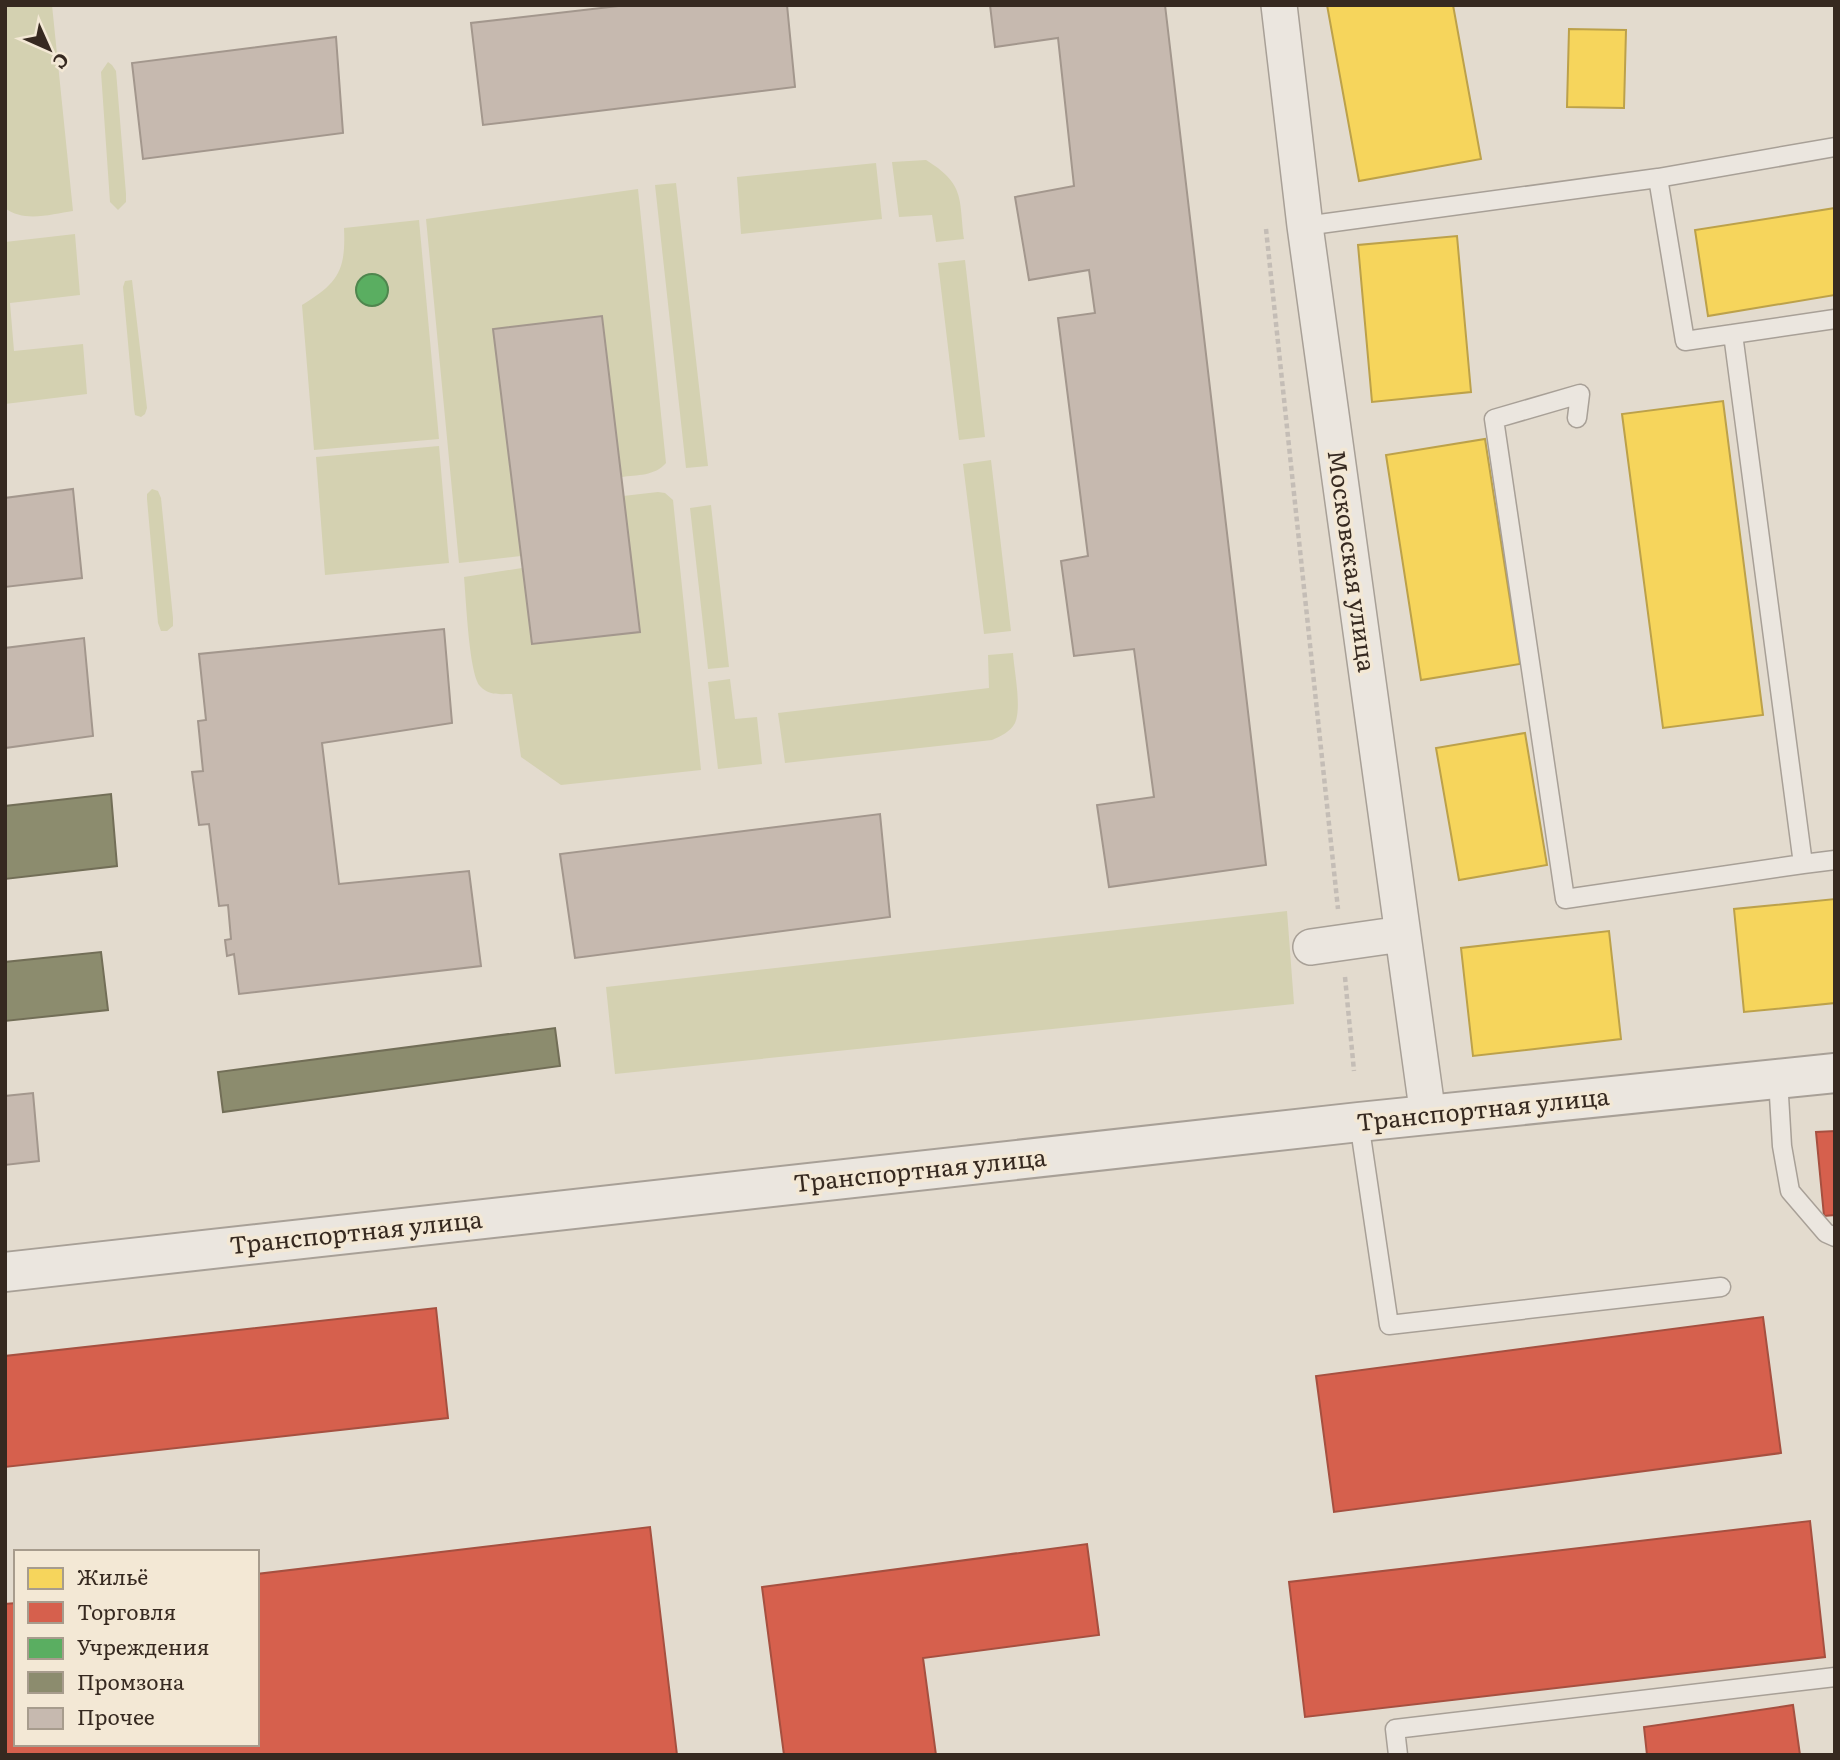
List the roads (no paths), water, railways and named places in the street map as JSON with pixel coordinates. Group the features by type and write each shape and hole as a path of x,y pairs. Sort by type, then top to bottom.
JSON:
{"street":[{"name":"Московская улица","path":"1279,5 1306,226 1428,1116"},
{"path":"1327,945 1402,934"},
{"name":"Транспортная улица","path":"5,1272 1359,1122 1835,1073"}],"lane":[{"path":"1306,226 1658,178 1835,148"},
{"path":"1658,178 1685,341 1835,319"},
{"path":"1733,334 1803,864"},
{"path":"1577,418 1580,394 1494,419 1565,899 1835,860"},
{"path":"1778,1079 1783,1146 1790,1191 1826,1233 1835,1237"},
{"path":"1359,1122 1389,1325 1721,1287"},
{"path":"1398,1755 1395,1729 1835,1677"}]}
